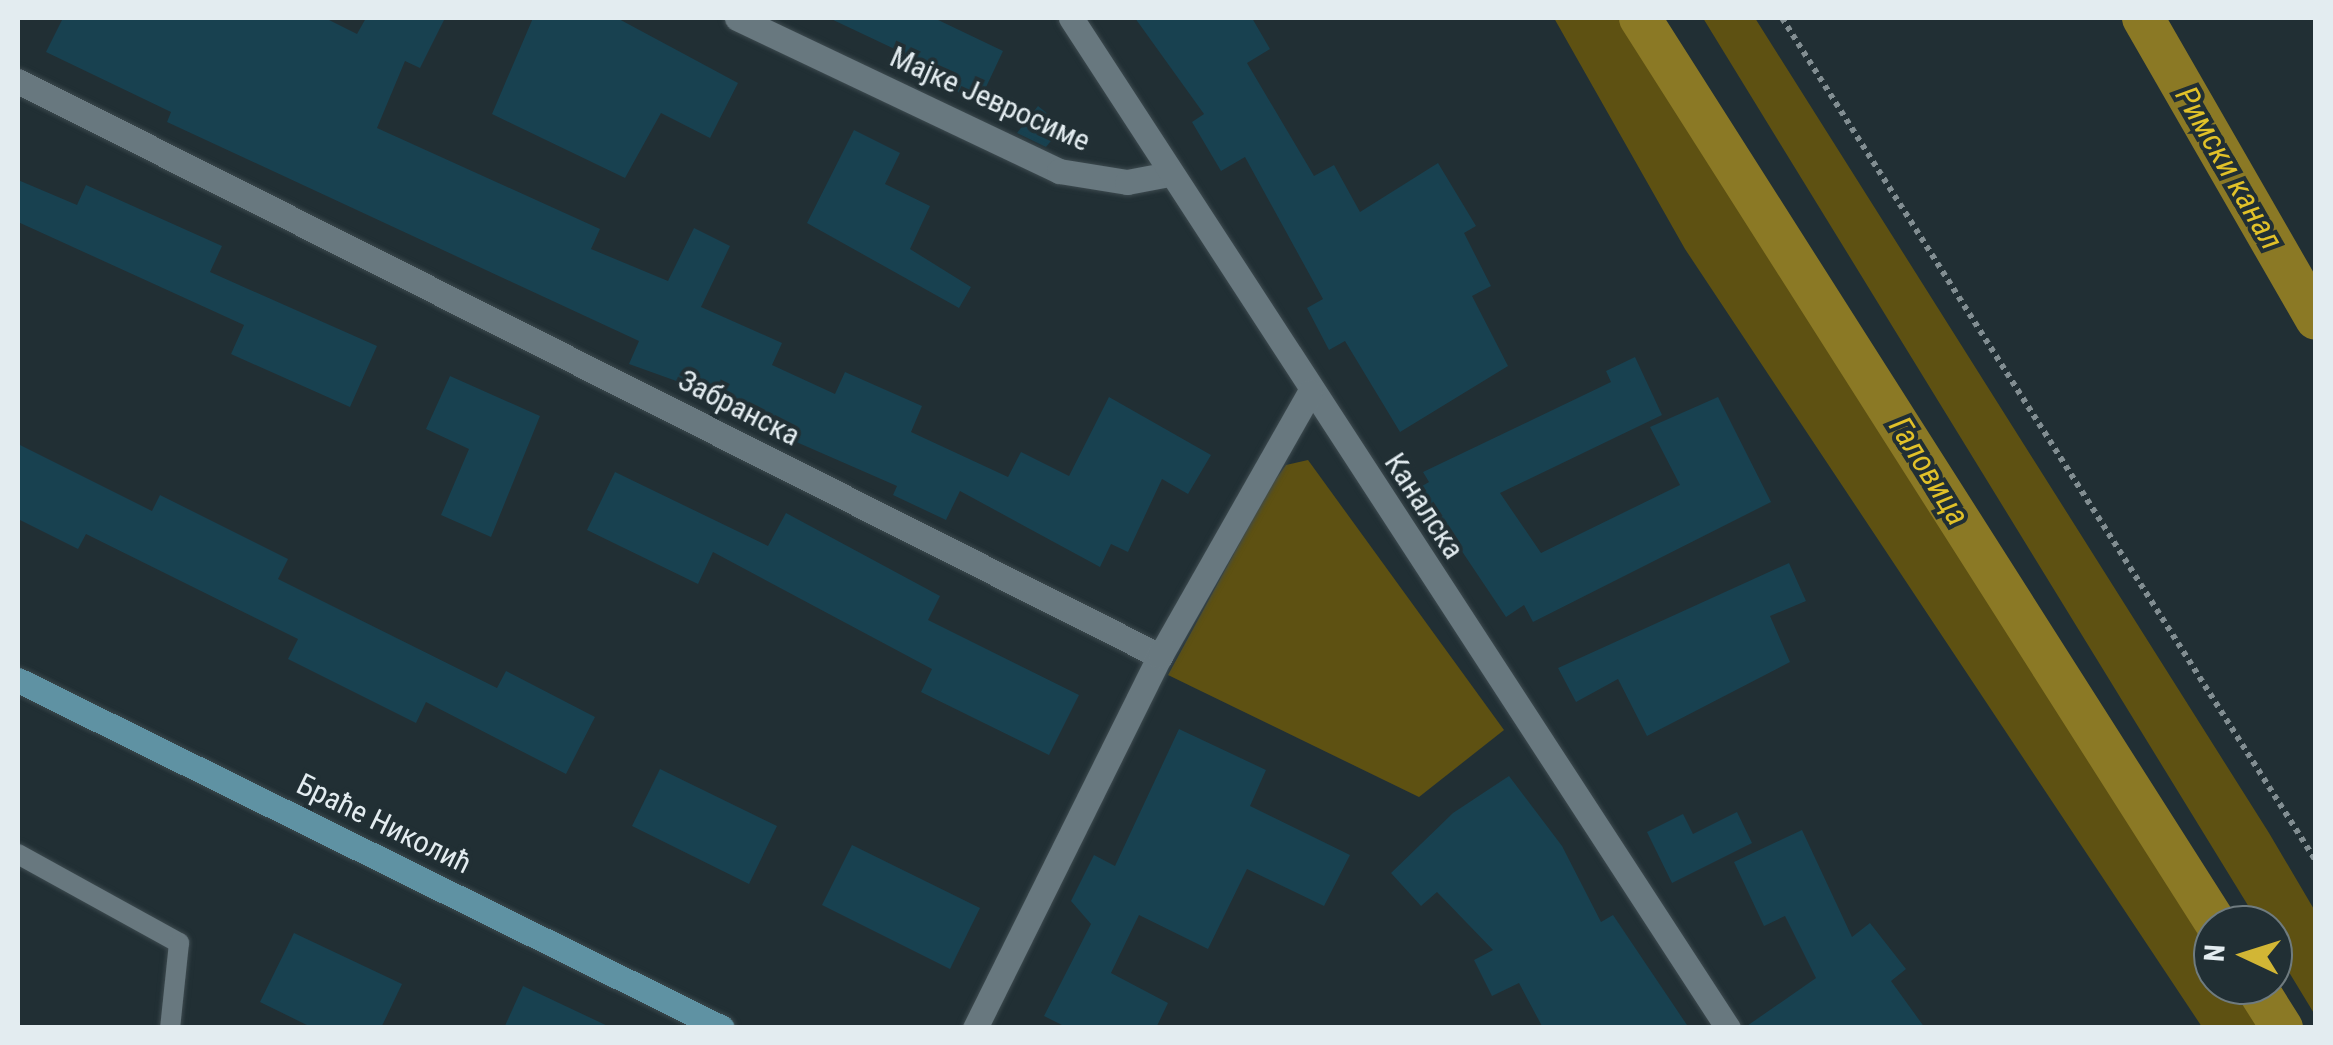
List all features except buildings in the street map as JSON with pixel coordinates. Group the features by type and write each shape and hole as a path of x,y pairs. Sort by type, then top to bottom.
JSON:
{"main road":[{"name":"Браће Николић","path":"18,680 722,1028"}],"street":[{"name":"Мајке Јевросиме","path":"737,18 1058,171 1127,182 1169,174"},
{"name":"Каналска","path":"1071,18 1310,392 1728,1028"},
{"name":"Забранска","path":"18,81 1160,656"},
{"path":"975,1028 1160,656 1310,392"}],"lane":[{"path":"18,854 179,942 170,1028"}],"path":[{"path":"1782,18 2316,861"}],"shaded area":[{"path":"1554,18 1618,18 2193,914 2193,1005 2250,1005 2264,1027 2202,1027 1685,249"},
{"path":"1703,18 1755,18 2269,833 2315,911 2315,1015 2293,979 2293,905 2248,905"},
{"path":"1308,460 1504,730 1419,797 1168,675 1270,487 1286,465"}],"waterway":[{"name":"Галовица","path":"1640,18 2204,905"},
{"name":"Римски канал","path":"2143,18 2316,319"},
{"name":"Галовица","path":"2268,1005 2282,1028"}]}
